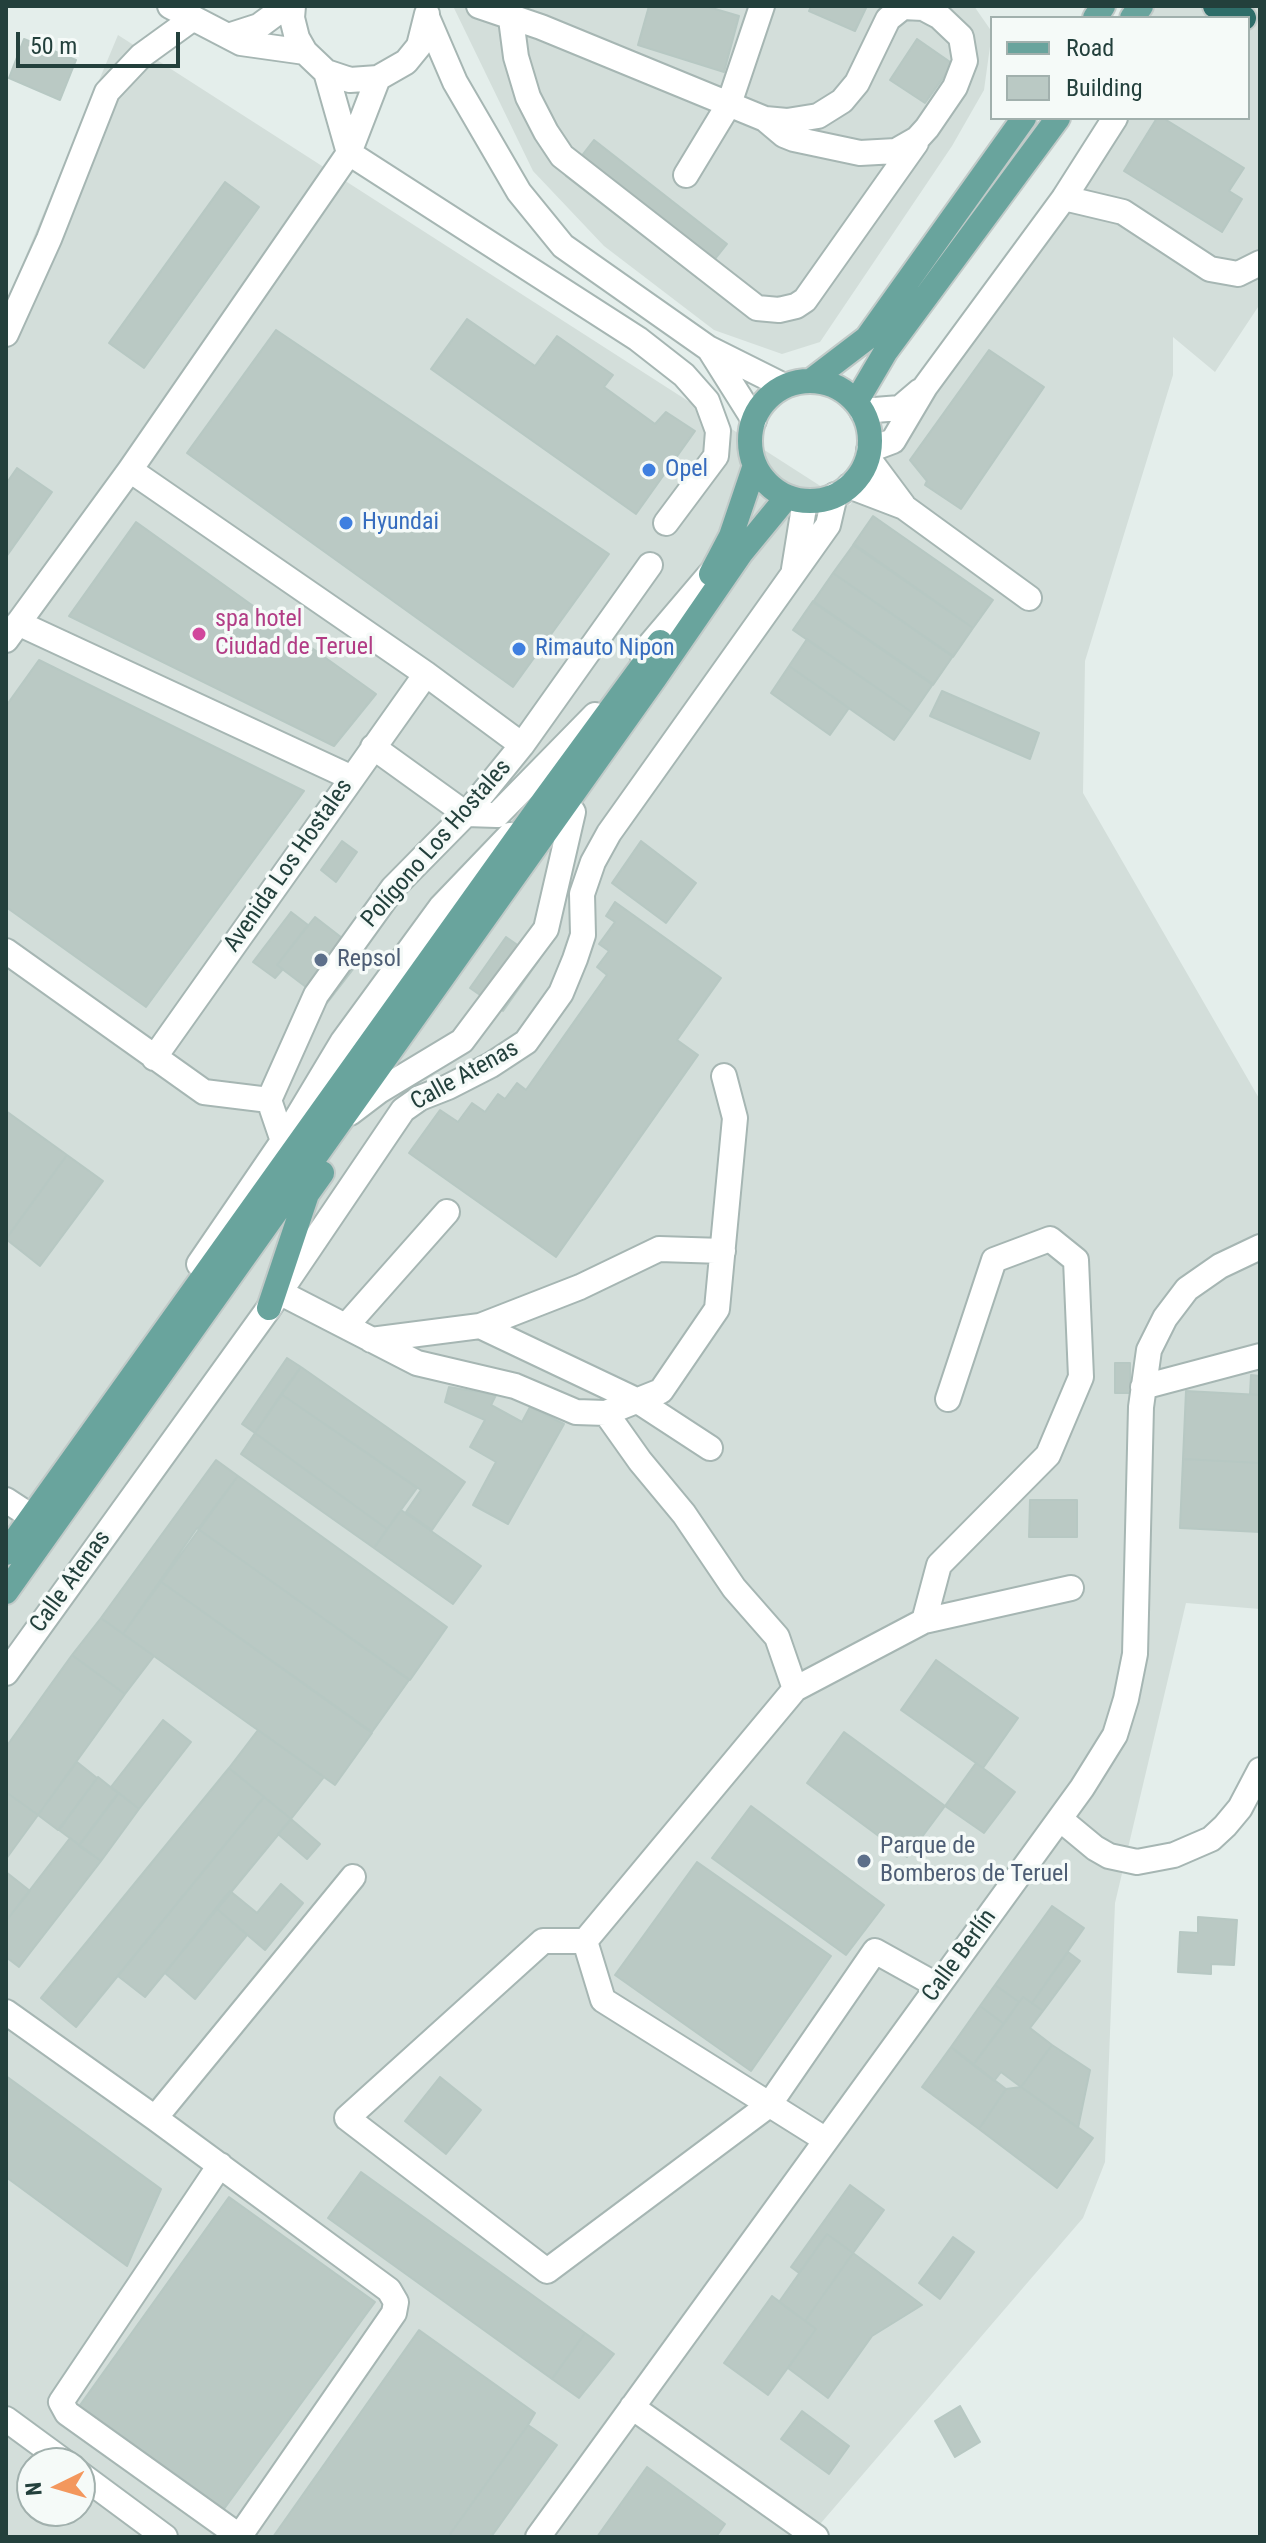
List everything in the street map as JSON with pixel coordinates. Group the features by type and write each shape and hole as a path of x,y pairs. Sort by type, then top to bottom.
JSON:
{"highway":[{"path":"1215,6 1239,16"}],"main road":[{"path":"812,380 867,338 1023,120"},
{"path":"859,407 886,351 1057,120"},
{"path":"6,1592 741,553 796,499 842,491 860,473 868,454 868,426 859,407 844,391 829,383 812,380 784,386 761,406 754,420 751,450 755,465 766,482 796,499"},
{"path":"6,1553 545,799 710,574 731,536 755,465"},
{"path":"274,1300 307,1194 642,712 655,678"}],"street":[{"path":"170,6 249,46 305,52"},
{"path":"228,36 259,26 286,6"},
{"path":"293,6 292,18 297,38 305,52 326,72 350,80 378,78 406,62 419,46 427,12"},
{"path":"479,6 541,27 765,119 794,139 874,154 896,151 917,139 927,128"},
{"path":"686,175 729,104 762,6"},
{"path":"511,19 516,57 528,97 562,156 750,304 765,310 787,308 805,300 961,75 964,50 961,37 940,17 923,8 903,7 888,19 857,83 832,109 805,120 765,119"},
{"path":"427,12 455,82 519,192 563,246 708,348 784,386"},
{"path":"6,334 49,239 107,92 141,56 192,19"},
{"path":"406,62 455,82"},
{"path":"326,72 349,153 638,339 684,375 707,401 718,431 716,456 666,523"},
{"path":"352,778 12,631 130,470 349,153 378,78"},
{"path":"1029,598 904,507 868,454 893,441 925,387 1064,198 1114,120"},
{"path":"1064,198 1123,212 1210,269 1238,274 1260,263"},
{"path":"708,348 754,420"},
{"path":"859,407 900,408 925,387"},
{"path":"130,470 426,674 522,745"},
{"path":"842,491 904,507"},
{"name":"Calle Atenas","path":"6,1673 274,1300 403,1110 526,1042 561,993 583,935 582,894 593,862 609,833 828,525 842,491"},
{"name":"Calle Atenas","path":"792,576 796,499"},
{"name":"Polígono Los Hostales","path":"269,1100 316,995 393,888 466,814 522,745 650,565"},
{"path":"373,747 466,814 497,815 585,728 710,574"},
{"name":"Avenida Los Hostales","path":"154,1058 426,674"},
{"path":"177,1316 196,1268 283,1141 343,1041 441,907 545,799"},
{"path":"546,929 573,812"},
{"path":"420,1098 546,929 582,894"},
{"path":"6,951 204,1092 269,1100 283,1141"},
{"path":"341,1120 379,1091 462,1041"},
{"path":"274,1300 346,1326 417,1363 515,1386 576,1412 606,1413 661,1391 717,1309 735,1118 724,1076"},
{"path":"346,1326 447,1212"},
{"path":"924,1621 939,1565 1048,1455 1081,1377 1076,1260 1050,1239 994,1260 948,1399"},
{"name":"Calle Berlín","path":"538,2537 1060,1819 1115,1735 1135,1654 1143,1387 1149,1350 1175,1303 1199,1278 1260,1247"},
{"path":"371,1340 480,1326 580,1287 659,1249 723,1251"},
{"path":"480,1326 638,1401 710,1448"},
{"path":"1143,1387 1260,1356"},
{"path":"606,1413 640,1461 684,1514 734,1588 777,1637 795,1689"},
{"path":"6,1500 32,1517"},
{"path":"6,1517 32,1517"},
{"path":"585,1941 795,1689 924,1621 1071,1588"},
{"path":"1060,1819 1109,1856 1137,1862 1174,1855 1211,1839 1225,1826 1240,1808 1260,1770"},
{"path":"155,2118 353,1877"},
{"path":"585,1941 543,1941 347,2118 547,2271 769,2105 875,1951 938,1986"},
{"path":"585,1941 603,2000 826,2140"},
{"path":"6,2012 220,2165 389,2290 396,2302 394,2313 239,2537 67,2413 61,2402 220,2165"},
{"path":"632,2407 810,2532"},
{"path":"6,2419 44,2447"},
{"path":"96,2486 165,2537"}],"shaded area":[{"path":"453,6 974,6 990,29 984,90 952,146 820,342 782,354 714,330 604,246 533,171"},
{"path":"1149,6 1260,6 1260,304 1215,372 1173,337 1173,375 1085,661 1083,793 1260,1100 1260,1609 1186,1603 1115,1903 1105,2162 1083,2218 809,2537 6,2537 6,303 118,35 850,505 1086,154 1101,120 1250,120 1250,16 1145,16"}],"building":[{"path":"649,6 705,6 739,16 724,72 638,45"},
{"path":"811,6 866,8 855,31 809,11"},
{"path":"24,39 76,60 60,100 9,78"},
{"path":"917,39 953,64 925,103 890,80"},
{"path":"1156,120 1166,120 1244,168 1229,191 1242,199 1222,232 1124,171"},
{"path":"594,140 727,244 699,279 566,176"},
{"path":"225,182 259,207 144,368 109,343"},
{"path":"467,319 535,366 557,336 613,375 604,387 655,424 666,412 695,431 636,514 431,369"},
{"path":"276,330 609,554 513,687 187,453"},
{"path":"989,350 1044,387 961,509 925,485 927,481 910,460"},
{"path":"17,468 52,492 6,557 6,484"},
{"path":"873,516 993,600 973,628 853,545"},
{"name":"spa hotel Ciudad de Teruel","path":"136,522 376,694 334,746 69,616"},
{"path":"854,544 973,628 953,657 833,573"},
{"path":"833,573 953,656 933,685 813,602"},
{"path":"813,601 933,684 913,713 793,630"},
{"path":"807,639 913,713 894,740 789,666"},
{"path":"39,660 304,791 146,1007 6,907 6,706"},
{"path":"789,666 849,708 830,735 771,693"},
{"path":"942,691 1039,733 1030,759 930,716"},
{"path":"342,841 357,852 336,882 321,870"},
{"path":"641,841 696,883 666,923 612,883"},
{"path":"615,902 721,978 677,1040 698,1055 556,1257 409,1153 440,1110 458,1122 472,1103 485,1112 498,1094 505,1099 517,1083 526,1090 607,975 597,967 609,951 599,944 615,922 606,916"},
{"path":"291,912 308,925 277,965 283,969 275,978 253,962"},
{"name":"Repsol","path":"315,917 364,955 327,1003 277,965"},
{"name":"Repsol","path":"506,937 539,960 503,1011 470,988"},
{"path":"6,1111 67,1155 6,1239"},
{"path":"67,1155 103,1181 40,1266 6,1239"},
{"path":"287,1358 301,1367 255,1433 242,1424"},
{"path":"1115,1363 1130,1363 1130,1393 1115,1393"},
{"path":"301,1367 465,1482 432,1530 406,1512 421,1490 281,1394"},
{"path":"1251,1375 1260,1376 1260,1395 1250,1394"},
{"path":"449,1387 496,1395 491,1405 522,1422 530,1407 564,1424 508,1524 473,1505 496,1462 470,1447 485,1420 445,1402"},
{"path":"1186,1391 1260,1395 1260,1463 1183,1459"},
{"path":"281,1394 417,1488 387,1529 255,1433"},
{"path":"255,1433 387,1529 374,1548 241,1454"},
{"path":"1183,1459 1260,1463 1260,1532 1180,1528"},
{"path":"216,1460 238,1476 123,1634 101,1618"},
{"path":"238,1476 447,1627 410,1680 198,1529"},
{"path":"1030,1500 1077,1500 1077,1537 1029,1537"},
{"path":"401,1510 481,1566 453,1604 374,1548"},
{"path":"197,1528 409,1680 372,1732 160,1581"},
{"path":"160,1581 372,1733 335,1785 123,1634"},
{"path":"101,1618 154,1656 125,1694 72,1655"},
{"path":"72,1655 125,1694 38,1815 6,1792 6,1747"},
{"path":"936,1660 1018,1718 983,1768 901,1710"},
{"path":"163,1720 191,1742 139,1809 111,1787"},
{"path":"258,1730 324,1777 291,1819 229,1768"},
{"path":"844,1732 945,1806 907,1857 807,1783"},
{"path":"77,1762 97,1778 58,1830 38,1815"},
{"path":"976,1763 1015,1792 984,1833 945,1806"},
{"path":"229,1768 264,1797 76,2027 41,1998"},
{"path":"98,1777 118,1793 79,1845 59,1830"},
{"path":"6,1792 38,1815 6,1859"},
{"path":"119,1793 139,1809 101,1861 79,1846"},
{"path":"264,1797 291,1819 145,1997 118,1976"},
{"path":"751,1806 884,1905 846,1955 712,1858"},
{"path":"291,1819 320,1844 307,1859 278,1834"},
{"path":"70,1838 101,1861 19,1967 6,1957 6,1921"},
{"path":"697,1862 831,1956 751,2071 615,1975"},
{"path":"6,1872 30,1891 6,1921"},
{"path":"281,1884 303,1903 265,1950 216,1908 230,1891 257,1913"},
{"path":"1052,1906 1084,1928 1032,2003 1023,1997 1019,2002 995,1985"},
{"path":"216,1908 247,1935 195,1999 165,1973"},
{"path":"1198,1917 1237,1920 1234,1965 1211,1964 1211,1974 1178,1972 1180,1932 1198,1933"},
{"path":"1068,1952 1080,1961 1043,2011 1032,2003"},
{"path":"995,1985 1019,2002 1004,2024 980,2006"},
{"path":"1023,1997 1043,2011 1030,2028 1052,2045 1021,2087 1001,2072 994,2081 973,2065"},
{"path":"980,2006 1004,2024 973,2065 951,2047"},
{"path":"1052,2045 1090,2070 1078,2128 1021,2087"},
{"path":"951,2047 1006,2089 979,2129 922,2087"},
{"path":"6,2076 161,2189 127,2266 6,2177"},
{"path":"440,2077 481,2110 446,2154 405,2121"},
{"path":"1021,2087 1093,2138 1057,2188 979,2129 1006,2089"},
{"path":"361,2172 585,2333 552,2379 328,2218"},
{"path":"850,2185 884,2210 853,2253 827,2234 799,2273 791,2267"},
{"path":"229,2197 375,2302 221,2513 78,2408"},
{"path":"827,2234 853,2253 805,2321 779,2302"},
{"path":"953,2237 974,2252 940,2299 919,2283"},
{"path":"853,2253 922,2305 872,2336 828,2398 788,2368 816,2329 805,2321"},
{"path":"772,2296 816,2329 768,2395 724,2363"},
{"path":"419,2330 535,2413 528,2425 448,2537 273,2537"},
{"path":"585,2333 614,2354 579,2398 552,2379"},
{"path":"960,2406 980,2442 955,2457 935,2421"},
{"path":"802,2411 849,2446 829,2474 781,2439"},
{"path":"528,2425 557,2445 491,2537 448,2537"},
{"path":"647,2467 725,2524 716,2537 597,2537"}],"place":[{"name":"Opel","path":"649,470"},
{"name":"Hyundai","path":"346,523"},
{"name":"spa hotel Ciudad de Teruel","path":"199,634"},
{"name":"Rimauto Nipon","path":"519,649"},
{"name":"Repsol","path":"321,960"},
{"name":"Parque de Bomberos de Teruel","path":"864,1861"}]}
